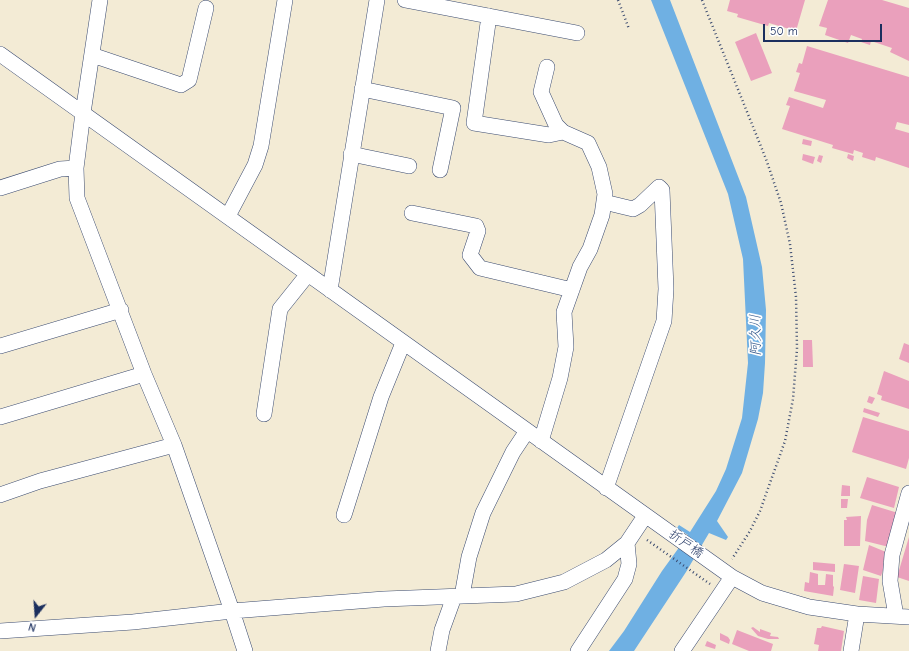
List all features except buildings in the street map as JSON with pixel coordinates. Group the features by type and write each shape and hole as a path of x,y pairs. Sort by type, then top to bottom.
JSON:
{"street":[{"path":"100,0 76,168 77,198 121,310 144,374 174,445 245,651"},
{"path":"228,216 254,164 261,146 285,0"},
{"path":"330,290 377,0"},
{"path":"405,0 577,33"},
{"path":"92,55 181,85 189,80 206,8"},
{"path":"489,16 474,123 549,135 563,132"},
{"name":"折戸橋","path":"0,54 725,572 762,593 810,607 857,614 903,617"},
{"path":"541,441 560,378 566,347 564,312 580,267 590,249 602,215 605,194 599,167 588,143 563,132 556,125 541,92 547,67"},
{"path":"362,89 452,108 440,170"},
{"path":"351,154 409,166"},
{"path":"0,188 60,169 76,168"},
{"path":"604,202 633,209 640,205 659,188 662,190 666,289 664,321 606,488"},
{"path":"412,214 476,226 478,231 470,256 480,268 572,290"},
{"path":"264,414 280,309 308,274"},
{"path":"0,346 121,310"},
{"path":"344,515 381,397 403,343"},
{"path":"0,417 144,374"},
{"path":"438,651 442,630 458,596 483,513 513,452 527,432"},
{"path":"0,495 40,481 174,445"},
{"path":"903,617 890,581 892,555 909,493"},
{"path":"0,631 132,622 232,611 384,599 516,594 564,582 606,560 627,543 649,518"},
{"path":"578,651 625,579 629,564 627,543"},
{"path":"682,651 725,572"},
{"path":"851,651 857,614"}],"path":[{"path":"618,0 629,30"},
{"path":"702,0 766,159 781,203 790,244 796,297 797,349 793,399 785,441 760,510 750,531 725,572"},
{"path":"646,539 710,584"}],"water":[{"name":"阿久川","path":"651,0 670,0 746,197 762,267 766,310 765,363 763,393 758,419 742,473 717,521 728,537 726,540 709,533 686,572 634,651 609,651 624,631 662,571 688,535 677,528 679,525 690,532 716,491 726,469 742,418 748,363 743,259 728,194"}]}
